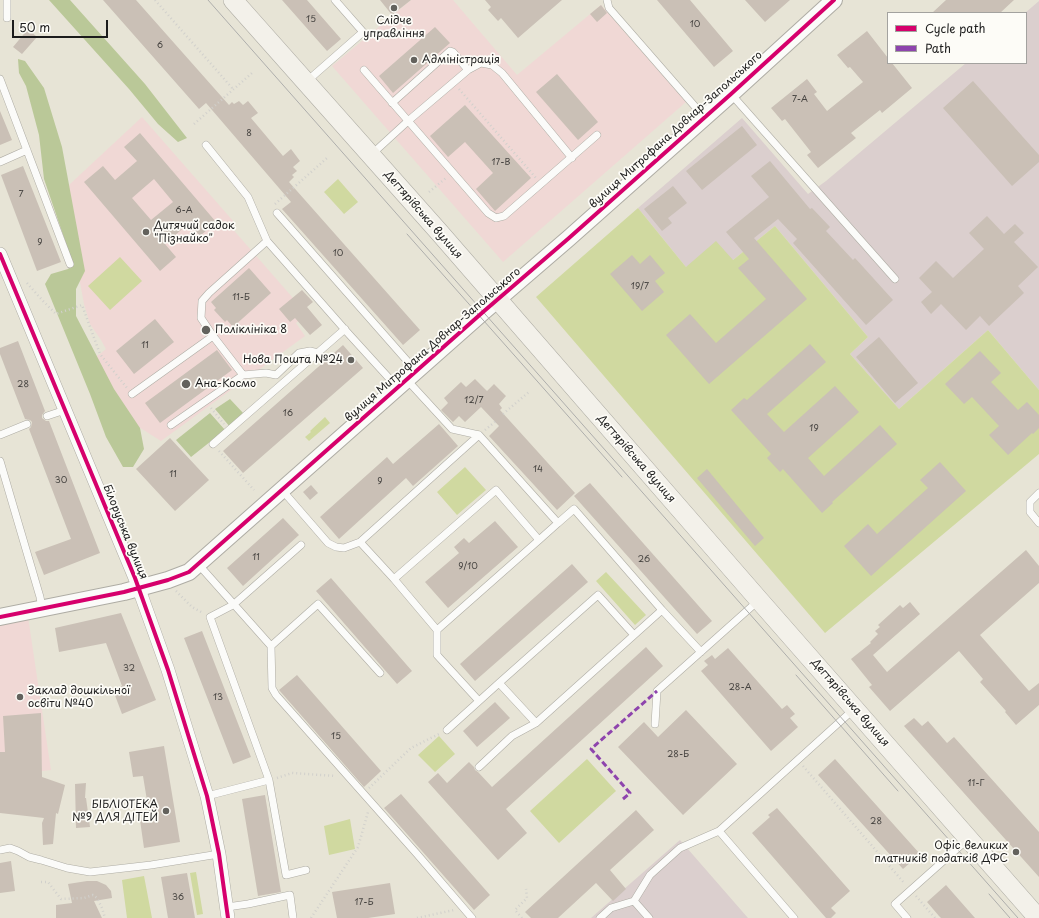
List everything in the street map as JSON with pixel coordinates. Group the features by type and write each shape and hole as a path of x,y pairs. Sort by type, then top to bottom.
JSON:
{"main road":[{"name":"Дегтярівська вулиця","path":"233,0 497,299 1038,918"}],"street":[{"name":"вулиця Митрофана Довнар-Запольського","path":"0,617 124,592 168,580 189,572 497,299 569,238 705,118 834,0"},
{"name":"Білоруська вулиця","path":"0,254 138,588 168,670 207,796 219,854 227,912"}],"lane":[{"path":"7,0 7,18"},
{"path":"306,82 362,32 335,0"},
{"path":"607,0 609,8 705,118"},
{"path":"392,102 450,52 453,52 468,70"},
{"path":"370,155 453,82 468,70 481,63 492,65 502,73 572,158"},
{"path":"364,70 488,213 496,218 504,216 597,135"},
{"path":"0,79 70,264"},
{"path":"731,94 895,279"},
{"path":"206,145 248,197 268,241 345,329 407,380"},
{"path":"0,162 27,150"},
{"path":"277,213 407,380 452,429 479,435 558,523"},
{"path":"242,375 201,318 202,301 209,293 268,241"},
{"path":"213,444 345,329"},
{"path":"132,394 213,336"},
{"path":"171,425 242,375 276,374 299,353 310,351 318,353"},
{"path":"47,416 65,410"},
{"path":"0,435 27,424"},
{"path":"282,490 328,543 336,547 344,548 360,542 479,435"},
{"path":"0,461 40,597 42,609"},
{"path":"394,579 496,490 539,540"},
{"path":"1039,493 1030,502 1030,512 1039,523"},
{"path":"436,630 574,509 662,610 701,652"},
{"path":"360,542 394,579 436,630 437,655 478,701"},
{"path":"301,545 233,605 210,617 269,780 286,875 306,870"},
{"path":"198,564 271,646 272,688 276,695 472,918"},
{"path":"447,730 598,595 634,635"},
{"path":"655,724 657,691 759,600"},
{"path":"271,646 318,604 380,673"},
{"path":"479,766 512,736 536,723 662,610"},
{"path":"499,683 536,723"},
{"path":"600,918 611,908 634,901 650,875 680,848 719,831 855,708"},
{"path":"207,796 269,780"},
{"path":"719,831 794,918"},
{"path":"907,918 895,904 969,838"},
{"path":"0,850 10,848 29,858 67,868 90,872 151,865 219,854"},
{"path":"227,912 248,904 290,895 293,918"},
{"path":"634,901 649,918"}],"path":[{"path":"155,0 234,89"},
{"path":"194,124 252,73"},
{"path":"453,82 541,184"},
{"path":"258,219 327,158"},
{"path":"429,192 453,173"},
{"path":"26,282 56,314 82,305 100,354 132,394"},
{"path":"503,414 530,391"},
{"path":"205,401 230,430"},
{"path":"213,444 254,490"},
{"path":"168,580 177,592 192,607 210,617"},
{"path":"363,793 411,748 447,730"},
{"path":"798,760 935,918"},
{"path":"269,780 292,773 348,777"},
{"path":"311,918 358,847 371,803"},
{"path":"42,882 48,882 61,899 84,898 94,894 102,908 105,918"},
{"path":"522,918 515,910 527,898 526,889"},
{"path":"417,918 464,908"}],"shaded area":[{"path":"411,0 453,0 517,75 601,5 686,102 503,262 332,66"},
{"path":"1039,1 1039,390 988,330 899,409 850,354 868,337 775,226 733,260 686,267 638,208 742,118 808,194 826,181 965,64 1027,64 1026,12"},
{"path":"142,117 234,222 230,226 307,314 296,323 305,336 161,441 115,412 88,361 106,349 90,324 84,304 72,239 55,198"},
{"name":"Заклад дошкільної освіти №40","path":"28,617 51,770 0,776 0,623"},
{"path":"680,840 748,918 591,918"}],"green space":[{"path":"49,0 70,0 145,84 187,138 178,142 158,124 129,89"},
{"path":"18,59 25,61 44,88 62,147 85,271 76,289 76,316 114,389 140,428 144,449 133,467 123,467 106,437 45,284 51,274 68,269 73,264 44,179 39,135 26,86 19,73"},
{"path":"338,179 358,202 344,214 324,192"},
{"path":"638,208 686,267 716,241 733,260 775,226 868,337 850,354 899,409 988,330 1039,390 1039,454 825,633 536,297"},
{"path":"120,257 142,281 110,310 88,286"},
{"path":"230,399 244,414 230,427 215,409"},
{"path":"210,413 225,430 191,457 176,440"},
{"path":"325,417 330,423 309,441 305,437"},
{"path":"465,467 486,490 457,515 437,492"},
{"path":"606,572 646,615 635,625 596,581"},
{"path":"439,736 455,754 435,772 418,755"},
{"path":"587,759 616,791 559,843 530,811"},
{"path":"350,819 355,849 329,855 324,826"},
{"path":"196,872 203,914 197,915 190,873"},
{"path":"144,876 152,918 127,918 122,880"}],"building":[{"path":"103,0 136,0 229,105 232,102 234,104 239,101 243,105 248,101 258,113 251,118 283,156 291,149 300,161 293,167 297,171 292,175 294,177 289,182 420,330 403,345 282,209 291,202 206,103 199,109"},
{"path":"282,0 307,0 341,39 327,51"},
{"name":"Слідче управління","path":"380,0 411,0 392,15"},
{"path":"485,0 562,0 518,38 501,18 498,21 488,10 491,7"},
{"path":"657,0 690,0 733,51 714,67"},
{"path":"745,0 790,0 765,22"},
{"path":"946,0 1014,0 1001,12 933,12"},
{"path":"601,5 607,13 597,22 590,14"},
{"name":"Адміністрація","path":"435,27 450,43 393,93 379,76"},
{"path":"28,29 37,37 22,54 13,47"},
{"path":"867,31 887,57 887,64 893,64 912,88 882,113 880,110 851,133 856,138 818,168 807,155 811,152 785,119 782,121 771,108 807,79 817,92 814,94 827,111 863,82 837,55"},
{"path":"557,74 598,122 578,140 536,92"},
{"path":"973,81 1039,155 1039,162 1012,186 943,108"},
{"path":"465,105 531,178 495,211 476,189 493,173 465,142 448,157 430,136"},
{"path":"0,111 12,140 0,145"},
{"path":"742,126 757,145 702,190 686,171"},
{"path":"140,133 216,222 200,236 189,223 165,244 176,257 160,271 84,182 103,166 115,180 137,161 124,147","holes":["154,179 173,202 151,220 132,198"]},
{"path":"770,161 810,209 812,208 830,227 826,231 853,260 855,258 893,300 866,325 793,243 797,239 778,219 754,238 807,299 709,384 666,335 690,314 716,343 766,299 738,268 749,259 726,232 769,197 751,176"},
{"path":"23,166 61,262 37,271 1,175"},
{"path":"673,186 687,203 668,218 672,223 662,231 644,209"},
{"path":"987,216 1004,234 1015,224 1024,233 1014,242 1038,267 1018,286 1024,293 989,326 980,316 966,330 941,304 931,314 921,302 932,292 919,278 936,261 953,278 984,249 969,233"},
{"path":"632,255 640,264 650,255 665,273 655,281 664,292 642,311 610,274"},
{"path":"249,268 271,293 233,327 227,320 225,322 214,310 216,308 211,302"},
{"path":"302,290 313,302 307,307 322,325 310,335 295,318 290,322 279,309"},
{"path":"155,319 174,342 134,374 116,351"},
{"path":"879,337 918,383 895,403 856,357"},
{"path":"18,341 45,411 42,418 49,421 100,553 44,575 35,552 71,539 29,429 32,422 25,419 0,354 0,348"},
{"path":"810,344 826,362 767,414 784,432 835,386 859,412 808,458 824,476 880,425 897,444 832,502 833,503 822,513 783,469 780,472 767,458 771,454 731,410 744,398 747,400"},
{"path":"343,345 363,368 243,473 223,451"},
{"path":"217,350 232,370 160,423 145,403"},
{"path":"980,351 1001,373 991,382 1018,410 1027,402 1039,415 1039,428 1008,455 989,435 999,426 972,397 964,404 945,384"},
{"path":"475,379 487,391 494,384 506,396 499,404 502,408 500,410 575,493 557,510 489,436 499,426 481,407 465,422 459,416 453,422 441,410 448,403 444,398 461,382 466,387"},
{"path":"439,424 458,446 413,486 406,478 339,539 320,517 387,457 393,464"},
{"path":"170,438 209,480 175,511 136,469"},
{"path":"940,462 966,491 871,576 844,546 868,524 877,534 928,488 920,480"},
{"path":"707,469 764,538 755,546 697,478"},
{"path":"590,483 712,621 697,634 574,496"},
{"path":"311,485 318,493 310,500 303,492"},
{"path":"283,518 299,535 243,586 227,568"},
{"path":"495,521 518,547 448,608 425,582 459,553 454,547 464,538 469,543"},
{"path":"1026,550 1039,566 1039,583 980,635 1029,691 1039,683 1039,705 1016,725 1005,712 1006,711 980,682 983,679 959,651 890,711 869,687 872,685 851,659 871,643 870,642 878,634 875,631 880,627 878,625 900,605 903,608 910,602 920,614 873,655 887,672"},
{"path":"572,564 588,582 475,681 460,664"},
{"path":"331,578 412,671 397,684 316,591"},
{"path":"121,613 156,700 122,714 113,690 122,686 106,643 59,652 55,628"},
{"path":"202,631 251,757 233,764 184,638"},
{"path":"646,647 663,666 506,809 527,833 498,860 428,782 438,773 447,783 469,762 492,787"},
{"path":"728,648 782,709 787,705 795,714 790,718 798,727 771,751 701,671 708,665 704,661 712,655 715,659"},
{"path":"297,675 381,771 364,787 279,690"},
{"path":"495,702 510,718 477,747 463,731"},
{"path":"686,710 737,764 683,815 618,747 644,722 658,737"},
{"path":"41,713 42,777 65,785 58,814 56,813 53,844 43,845 42,823 44,818 0,813 0,752 5,752 3,716"},
{"path":"914,718 922,726 928,721 947,743 954,737 1039,832 1039,877 904,726"},
{"name":"БІБЛІОТЕКА №9 ДЛЯ ДІТЕЙ","path":"164,746 180,842 144,848 140,820 150,819 143,776 133,777 129,752"},
{"path":"835,759 920,854 903,869 818,775"},
{"path":"86,783 85,798 90,827 76,828 75,784"},
{"path":"401,794 490,895 474,910 384,808"},
{"path":"265,795 281,892 258,896 242,799"},
{"path":"777,808 850,891 831,908 836,913 831,918 826,918 752,833 770,817 768,815"},
{"path":"636,810 654,830 610,870 626,889 613,901 596,883 558,918 531,918 525,912"},
{"path":"11,861 15,891 0,893 0,863"},
{"path":"187,873 195,918 168,918 161,877"},
{"path":"97,881 106,885 111,891 112,898 94,901 102,918 56,918 56,905 72,903 68,884"},
{"path":"390,883 395,914 368,918 337,918 332,892"},
{"path":"946,885 975,918 941,918 939,916 927,902"}],"tram line":[{"path":"208,0 1018,918"},
{"path":"407,234 622,477"},
{"path":"796,675 898,791"},
{"path":"989,894 1010,918"}],"marked path":[{"path":"623,799 630,793 591,749 657,691"}],"cycle path":[{"path":"0,617 124,592 168,580 189,572 569,238 834,0"},
{"path":"0,254 135,578 168,670 207,796 219,854 228,918"}],"place":[{"name":"Слідче управління","path":"394,8"},
{"name":"Адміністрація","path":"414,60"},
{"name":"Дитячий садок \"Пізнайко\"","path":"146,232"},
{"name":"Поліклініка 8","path":"206,330"},
{"name":"Нова Пошта №24","path":"351,360"},
{"name":"Ана-Космо","path":"186,384"},
{"name":"Заклад дошкільної освіти №40","path":"20,697"},
{"name":"БІБЛІОТЕКА №9 ДЛЯ ДІТЕЙ","path":"166,811"},
{"name":"Офіс великих платників податків ДФС","path":"1016,852"}]}
